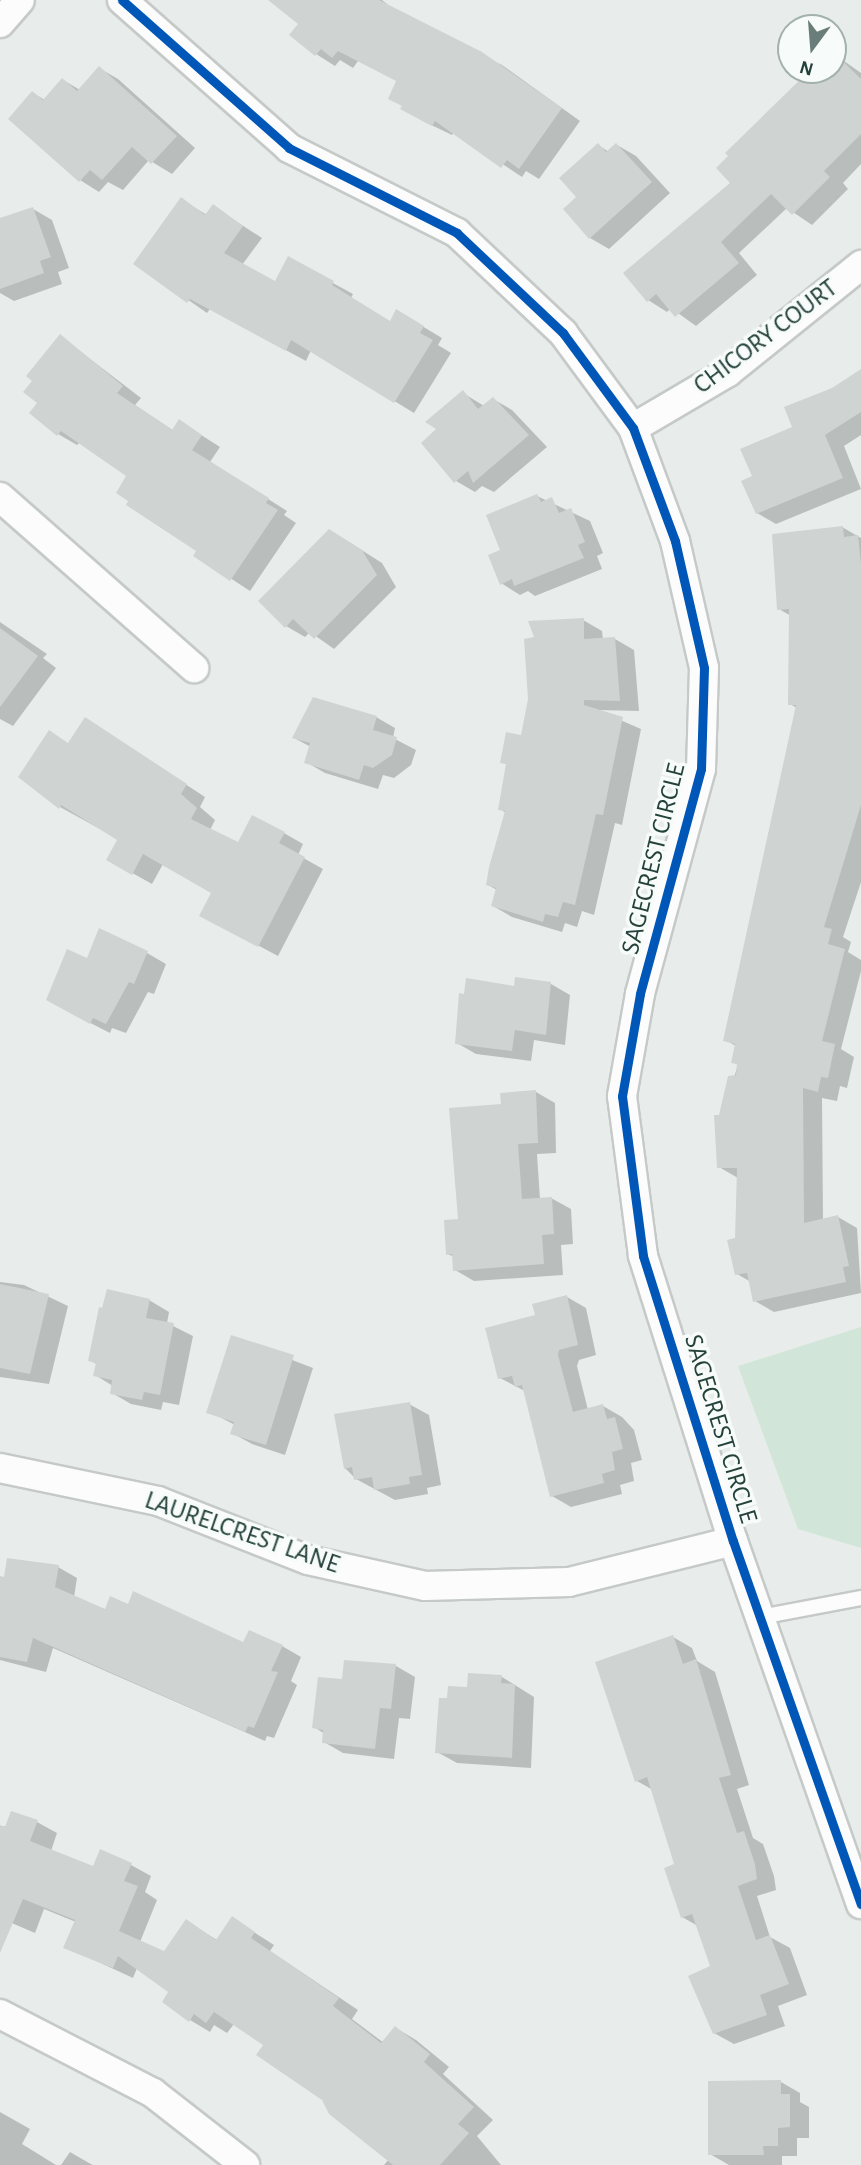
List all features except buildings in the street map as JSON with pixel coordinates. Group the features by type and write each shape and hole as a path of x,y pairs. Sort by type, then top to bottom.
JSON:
{"street":[{"path":"0,23 20,0"},
{"name":"SAGECREST CIRCLE","path":"122,0 289,148 457,233 564,333 632,428 674,541 704,667 701,769 640,994 622,1096 643,1256 733,1541 861,1904"},
{"name":"CHICORY COURT","path":"632,428 727,372 861,265"},
{"path":"0,497 194,668"},
{"name":"LAURELCREST LANE","path":"0,1468 158,1501 307,1560 425,1586 569,1582 733,1541"},
{"path":"0,2014 153,2093 245,2165"}],"lane":[{"path":"760,1617 861,1598"}],"green space":[{"path":"861,1327 861,1548 798,1529 738,1366"}],"cycle path":[{"path":"122,0 289,148 457,233 563,333 633,428 675,541 704,668 701,769 640,994 622,1096 643,1256 733,1541 861,1904"}]}
